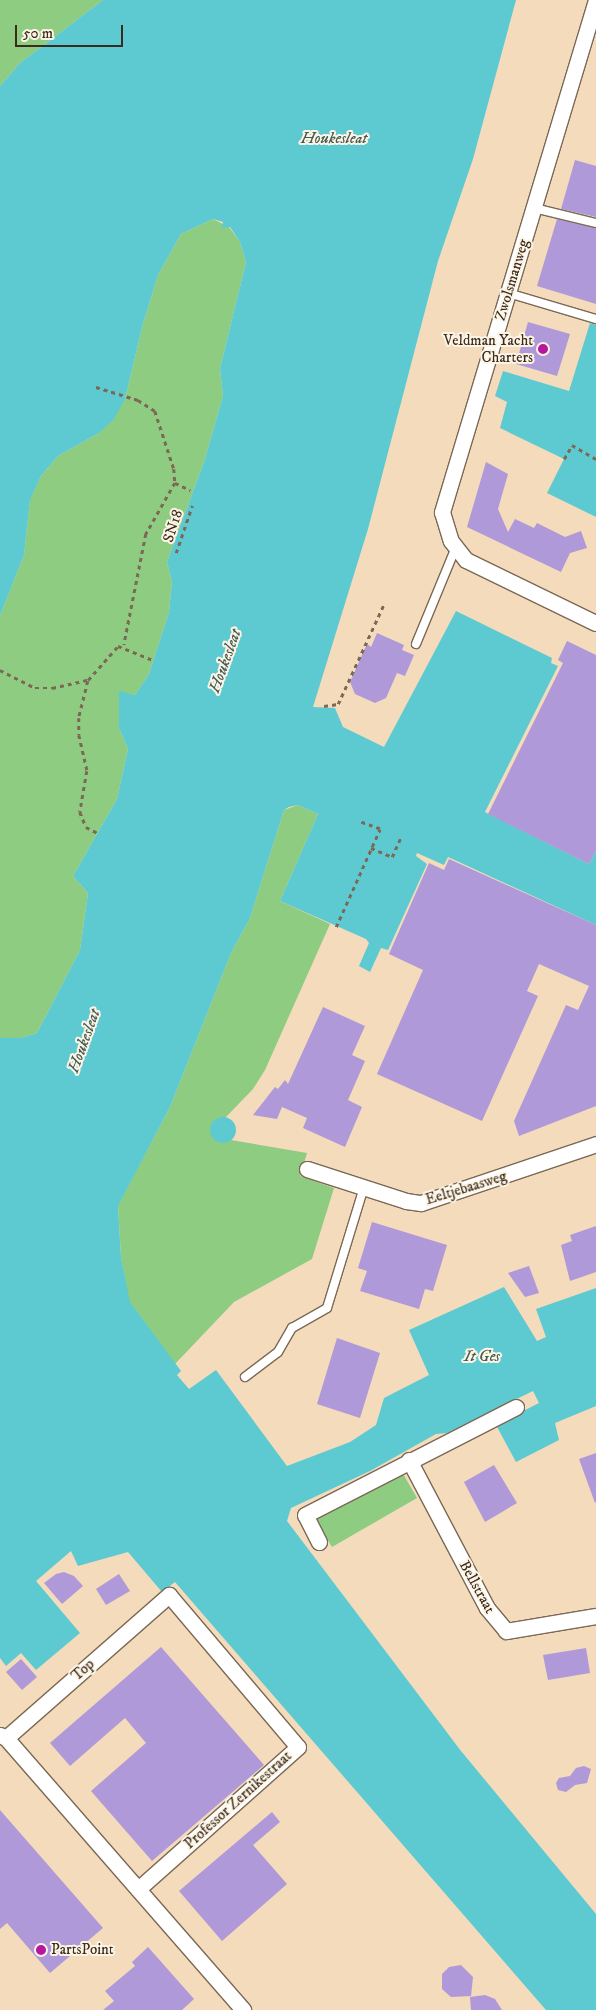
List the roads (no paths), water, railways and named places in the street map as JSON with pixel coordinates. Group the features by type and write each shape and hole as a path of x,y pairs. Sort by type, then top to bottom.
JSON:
{"street":[{"name":"Zwolsmanweg","path":"596,0 442,512 456,547 466,560 596,623"},
{"name":"Eeltjebaasweg","path":"307,1169 421,1203 596,1144"},
{"path":"320,1542 305,1515 409,1460 516,1407"},
{"name":"Bellstraat","path":"409,1460 487,1608 506,1631 596,1616"},
{"name":"Professor Zernikestraat","path":"138,1890 298,1747 169,1595 166,1598"},
{"name":"Top","path":"3,1737 166,1598"},
{"path":"3,1737 243,2010"}],"lane":[{"path":"534,208 596,223"},
{"path":"508,293 596,318"},
{"path":"416,644 456,547"},
{"path":"245,1377 278,1352 292,1328 328,1308 364,1187"}],"water":[{"name":"Houkesleat","path":"103,0 516,0 473,159 438,261 368,529 313,707 335,708 343,727 384,747 456,611 552,658 551,663 558,666 485,812 589,864 596,851 596,925 448,857 444,865 417,853 416,856 427,864 388,950 381,948 370,972 359,966 369,943 366,939 280,901 318,814 298,805 289,807 284,810 250,918 231,953 170,1107 118,1206 121,1257 130,1302 181,1371 177,1375 189,1389 216,1370 287,1466 350,1442 376,1425 384,1398 429,1375 409,1330 504,1287 537,1341 546,1337 536,1309 596,1288 596,1406 555,1423 559,1440 516,1462 496,1425 539,1403 533,1391 447,1433 436,1434 370,1471 291,1508 287,1521 461,1751 596,1914 596,2010 546,2010 175,1582 162,1592 128,1552 78,1566 71,1551 36,1581 80,1633 36,1670 21,1653 6,1666 0,1658 0,1038 21,1038 37,1033 80,950 88,893 73,876 117,799 128,749 119,728 119,691 135,695 149,674 169,612 172,582 167,562 204,462 223,396 220,368 246,262 240,242 230,227 222,228 223,222 213,219 181,234 158,275 143,324 125,399 114,419 99,433 58,456 41,476 30,500 24,555 0,616 0,86 20,63"},
{"path":"590,323 596,325 596,517 547,493 564,459 500,428 507,402 495,396 503,371 569,391"},
{"path":"223,1117 232,1121 236,1130 232,1139 223,1143 214,1139 210,1130 214,1121"}],"place":[{"name":"Veldman Yacht Charters","path":"543,349"},
{"name":"PartsPoint","path":"41,1950"}],"water label":[{"name":"It Ges","path":"482,1356"}]}
